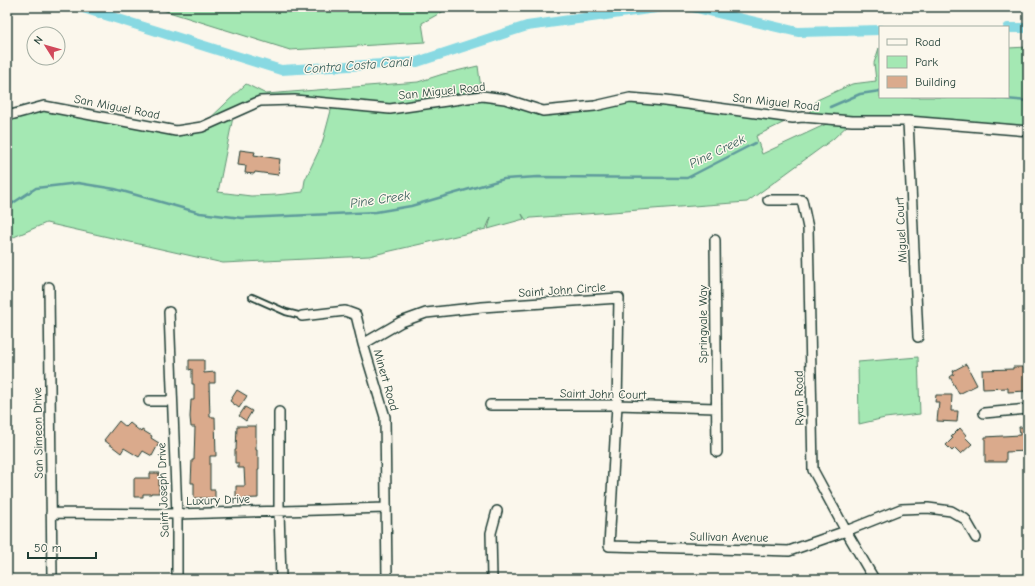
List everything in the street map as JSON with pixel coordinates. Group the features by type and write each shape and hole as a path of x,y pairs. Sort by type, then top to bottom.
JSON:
{"street":[{"name":"San Miguel Road","path":"7,116 44,106 176,131 202,126 260,101 295,100 390,109 482,96 505,99 543,111 595,106 630,98 665,100 793,118 803,117 852,121 908,121 1028,131"},
{"name":"Miguel Court","path":"908,121 918,337"},
{"name":"Ryan Road","path":"768,200 802,200 808,228 813,470 874,579"},
{"name":"Springvale Way","path":"715,240 717,452"},
{"name":"San Simeon Drive","path":"49,287 52,579"},
{"name":"Saint John Circle","path":"363,344 401,322 426,313 482,307 619,298 617,405 609,546"},
{"name":"Minert Road","path":"302,316 345,311 356,315 385,417 387,579"},
{"name":"Saint Joseph Drive","path":"169,312 177,579"},
{"path":"149,401 172,401"},
{"name":"Saint John Court","path":"490,405 617,405 716,408"},
{"path":"984,413 1028,409"},
{"path":"279,412 281,579"},
{"name":"Luxury Drive","path":"51,513 176,514 386,508"},
{"name":"Sullivan Avenue","path":"609,546 789,550 846,531 901,509 928,508 951,511 965,519 976,538"},
{"path":"492,579 491,533 497,512"}],"lane":[{"path":"252,297 286,312 302,316"}],"green space":[{"path":"153,7 451,7 422,23 425,42 290,50"},
{"path":"1028,47 1028,131 852,121 833,139 747,202 531,218 526,220 522,214 524,219 488,229 491,217 486,229 369,256 223,263 46,223 7,240 7,116 44,106 176,131 202,126 246,84 266,94 418,82 443,74 478,66 482,96 547,110 630,98 793,118 756,136 762,154 835,120 805,119 817,100 852,84 876,81 874,63 879,48 879,98 1009,98 1009,48","holes":["260,101 333,103 322,144 305,180 303,192 251,196 218,192 234,112"]},
{"path":"918,357 920,414 885,418 859,424 858,362"}],"building":[{"path":"240,150 255,152 254,155 280,159 278,175 255,172 254,174 245,173 246,166 238,165"},
{"path":"189,360 204,360 204,373 215,372 215,383 209,383 210,417 215,417 216,456 210,456 210,490 215,490 215,498 194,498 194,483 191,483 192,460 194,460 195,427 191,427 190,417 191,400 194,400 194,384 192,384 192,369 189,370"},
{"path":"966,364 977,385 959,394 950,377 954,374 953,371"},
{"path":"1013,367 1027,367 1027,391 1008,392 1008,388 983,389 982,370 1013,369"},
{"path":"237,390 247,396 239,408 230,401"},
{"path":"936,395 952,395 951,411 958,411 957,422 937,421 939,402 935,402"},
{"path":"245,407 252,411 246,421 239,416"},
{"path":"119,421 126,427 130,423 141,432 142,430 152,436 151,438 159,443 152,456 143,451 139,457 124,448 121,453 104,440"},
{"path":"237,426 256,426 256,450 257,457 259,457 258,498 236,499 236,486 245,486 244,468 238,468 238,463 235,463"},
{"path":"1019,427 1028,427 1028,451 1006,452 1006,462 985,462 985,437 1020,435"},
{"path":"960,428 966,435 965,437 972,444 961,454 955,448 952,451 946,445 953,438 951,437"},
{"path":"150,473 159,473 159,493 143,494 143,497 134,497 134,478 150,478"}],"waterway":[{"name":"Contra Costa Canal","path":"80,7 281,70 417,62 527,26 663,7"},
{"name":"Contra Costa Canal","path":"692,7 798,32 879,30"},
{"name":"Contra Costa Canal","path":"1009,28 1028,28"},
{"name":"Pine Creek","path":"830,107 860,94 879,91"},
{"name":"Pine Creek","path":"994,98 1028,101"},
{"name":"Pine Creek","path":"7,209 13,203 36,188 78,183 115,189 200,213 242,218 376,212 411,206 504,179 538,177 687,178 755,143"}]}
